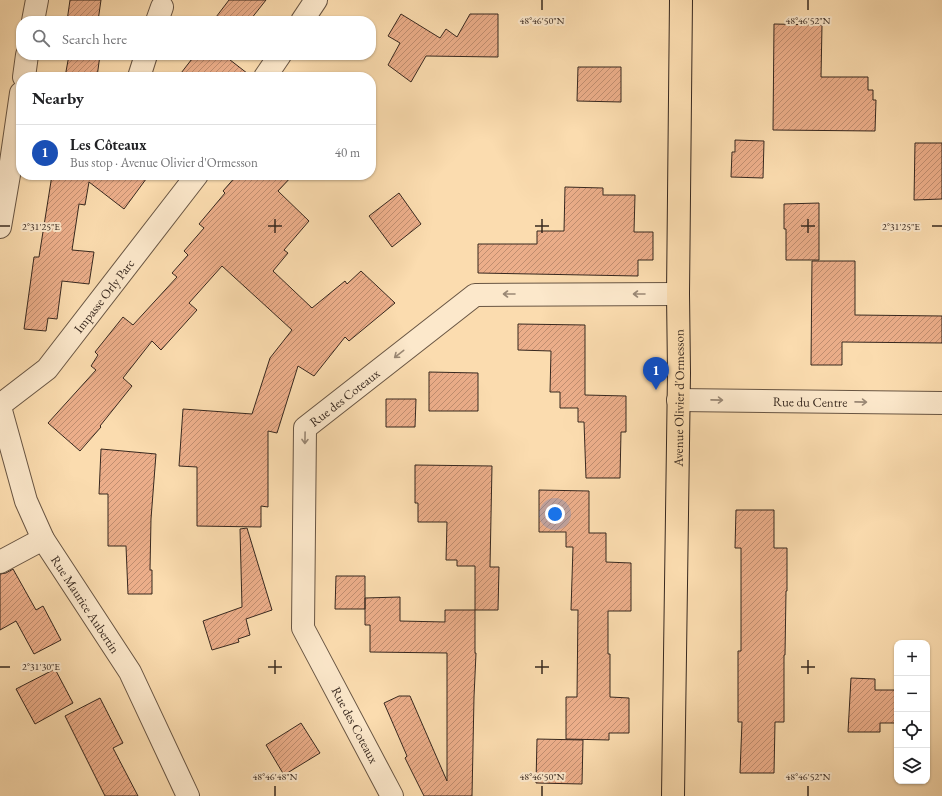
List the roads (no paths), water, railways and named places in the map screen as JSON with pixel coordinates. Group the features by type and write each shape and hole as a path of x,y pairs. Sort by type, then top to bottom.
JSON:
{"main road":[{"name":"Avenue Olivier d'Ormesson","path":"673,796 681,0"}],"street":[{"path":"34,16 36,0"},
{"path":"305,16 316,0"},
{"path":"25,72 26,60"},
{"path":"141,72 144,60"},
{"path":"268,72 277,60"},
{"path":"0,227 16,134"},
{"name":"Impasse Orly Parc","path":"0,406 47,369 193,180"},
{"name":"Rue des Coteaux","path":"392,796 303,628 305,428 475,294 678,294"},
{"name":"Rue du Centre","path":"678,400 942,403"},
{"name":"Rue Maurice Aubertin","path":"0,406 26,501 43,538 130,672 188,796"},
{"path":"0,562 43,538"}],"place":[{"name":"Les Côteaux","path":"656,390"}]}
